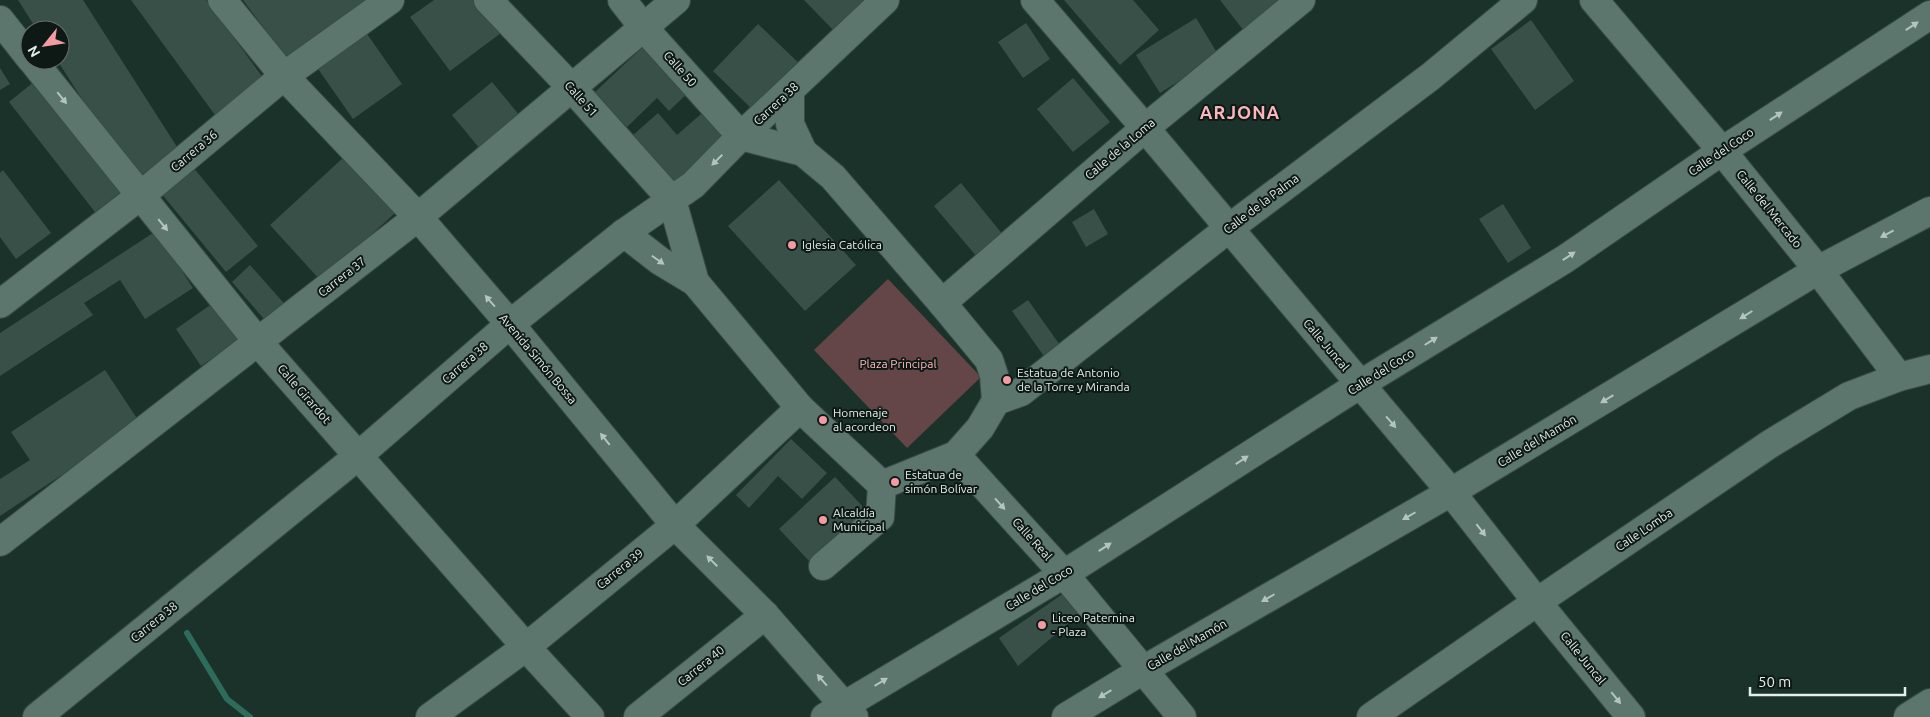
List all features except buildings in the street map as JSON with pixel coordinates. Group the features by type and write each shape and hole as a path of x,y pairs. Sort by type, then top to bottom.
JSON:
{"street":[{"name":"Avenida Simón Bossa","path":"222,0 284,76 418,217 510,324 675,524 765,615 841,713"},
{"name":"Carrera 36","path":"0,304 140,196 284,76 390,0"},
{"name":"Calle 51","path":"488,0 571,87 672,200"},
{"name":"Calle 50","path":"622,0 643,28 741,136"},
{"name":"Carrera 37","path":"0,542 418,217 676,0"},
{"name":"Carrera 38","path":"37,717 358,456 510,324 624,233 693,185 741,136 885,0"},
{"name":"Calle Juncal","path":"1034,0 1145,128 1359,385 1451,492 1537,602 1631,717"},
{"name":"Calle de la Loma","path":"942,303 1145,128 1301,0"},
{"name":"Calle de la Palma","path":"996,401 1021,392 1228,229 1430,77 1523,0"},
{"name":"Calle del Mercado","path":"1594,0 1722,151 1818,270 1899,377"},
{"name":"Calle del Coco","path":"841,713 1064,574 1359,385 1565,259 1722,151 1930,15"},
{"name":"Calle Girardot","path":"0,20 20,45"},
{"name":"Calle Girardot","path":"40,70 258,342 526,647 590,717"},
{"path":"790,91 790,124 803,152 839,184 942,303 989,360 994,375 996,401 980,428 956,455 882,485"},
{"path":"741,136 803,152"},
{"path":"672,200 695,282"},
{"name":"Calle del Mamón","path":"1066,717 1143,670 1451,492 1818,270 1930,211"},
{"path":"624,233 660,261 695,282 800,408 882,485"},
{"name":"Calle Lomba","path":"1371,717 1770,444 1849,396 1899,377 1930,369"},
{"name":"Carrera 39","path":"430,717 526,647 675,524 800,408"},
{"name":"Calle Real","path":"956,455 1064,574 1182,717"},
{"path":"823,566 880,517 882,485"},
{"name":"Carrera 40","path":"638,717 765,615"},
{"path":"1908,717 1930,703"}],"green space":[{"name":"Plaza Principal","path":"888,279 981,377 907,448 814,350"}],"waterway":[{"path":"187,633 227,699 250,717"}],"place":[{"name":"Iglesia Católica","path":"792,245"},
{"name":"Estatua de Antonio de la Torre y Miranda","path":"1007,380"},
{"name":"Homenaje al acordeon","path":"823,420"},
{"name":"Estatua de simón Bolívar","path":"895,482"},
{"name":"Alcaldía Municipal","path":"823,520"},
{"name":"Liceo Paternina - Plaza","path":"1042,625"}],"district":[{"name":"ARJONA","path":"1240,113"}]}
